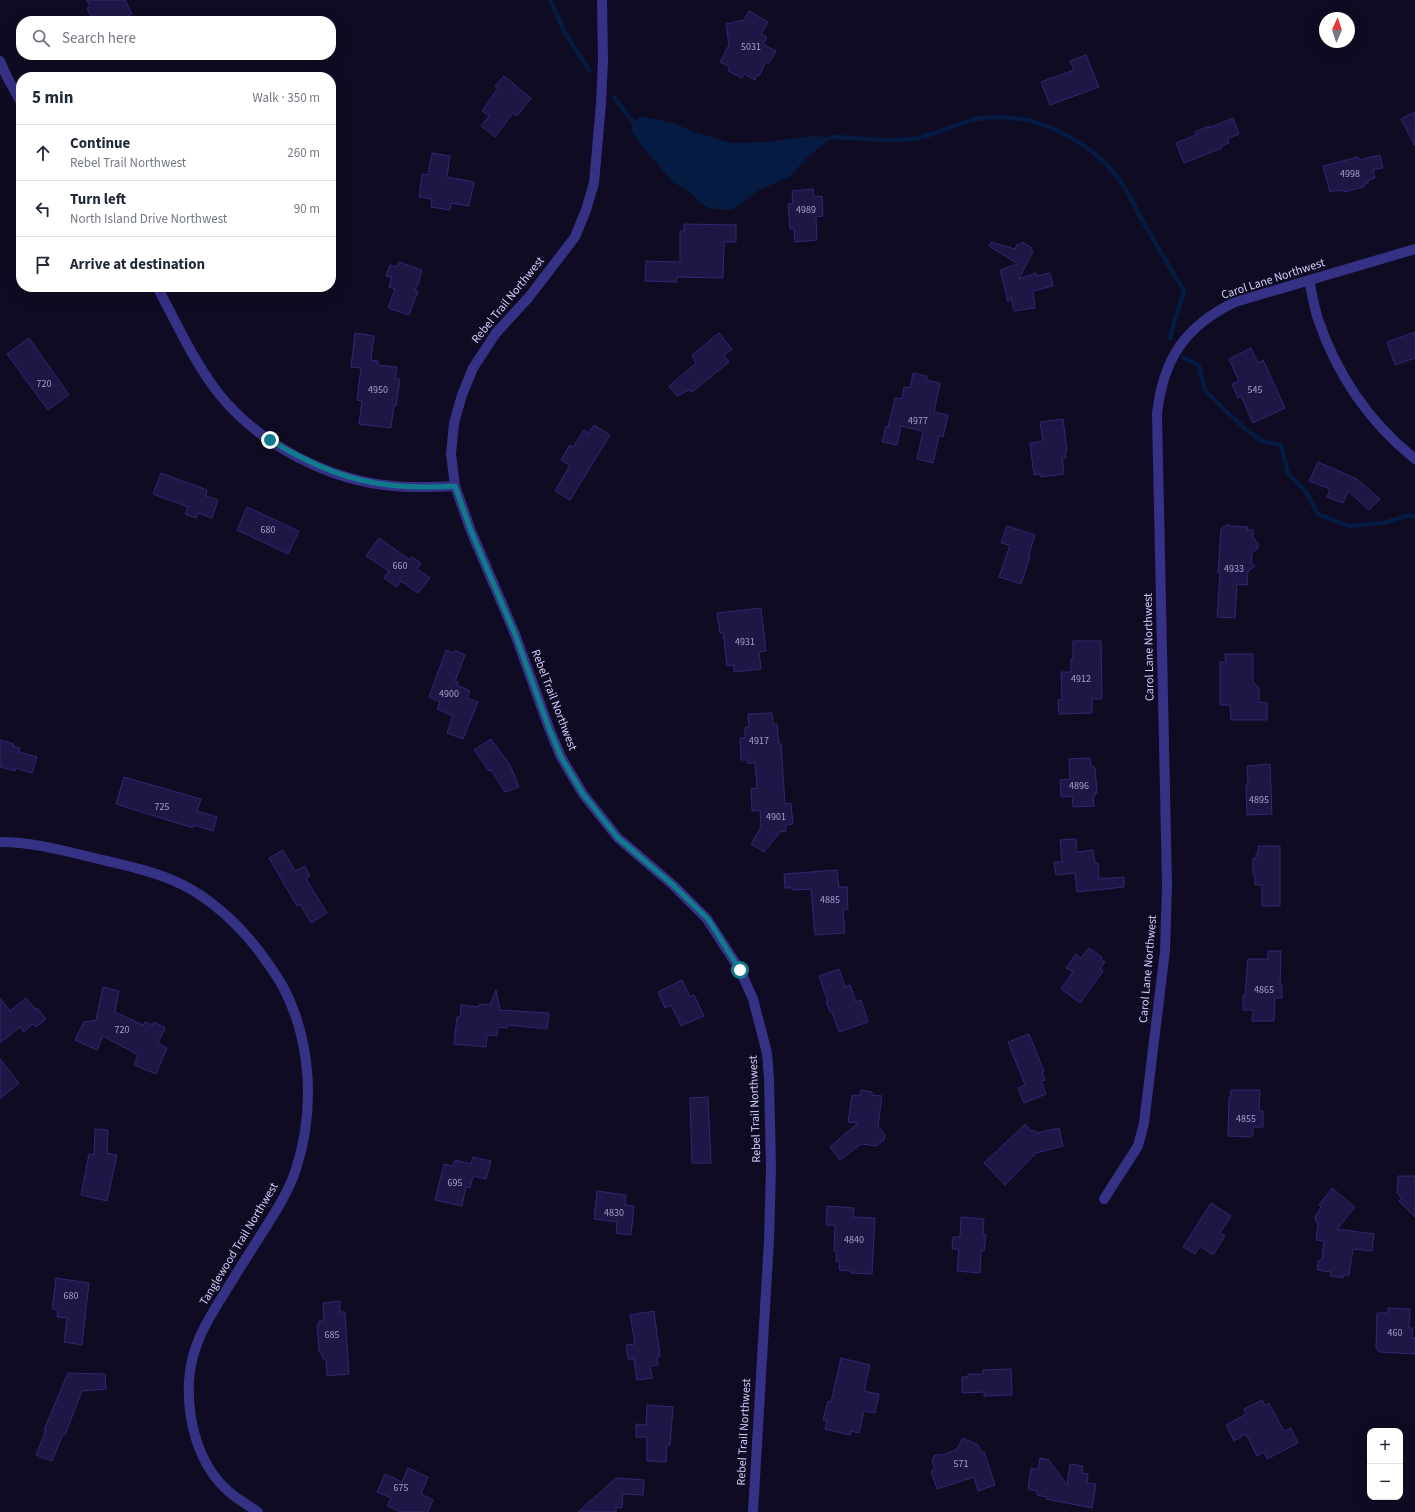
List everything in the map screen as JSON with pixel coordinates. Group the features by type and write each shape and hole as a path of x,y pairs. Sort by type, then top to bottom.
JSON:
{"street":[{"name":"Rebel Trail Northwest","path":"602,0 603,60 601,104 594,183 586,210 575,236 529,297 496,333 473,368 462,395 454,423 451,454 455,486 471,531 515,634 561,757 583,794 618,838 673,885 708,919 740,970 753,999 767,1053 771,1168 769,1240 753,1512"},
{"path":"0,61 16,93"},
{"name":"Carol Lane Northwest","path":"1104,1199 1138,1146 1144,1122 1165,951 1167,885 1157,421 1159,393 1167,368 1177,350 1190,333 1203,321 1235,302 1415,249"},
{"path":"1309,280 1318,318 1332,354 1350,388 1373,419 1400,447 1415,458"},
{"path":"160,292 193,357 220,394 245,420 270,440 298,457 327,470 362,481 393,486 425,488 455,486"},
{"name":"Tanglewood Trail Northwest","path":"0,842 41,846 137,868 183,885 219,908 245,933 271,967 283,987 291,1006 304,1052 308,1095 305,1126 296,1170 283,1199 204,1326 192,1360 189,1381 189,1400 192,1426 206,1463 217,1479 228,1491 258,1512"}],"water":[{"path":"641,116 673,123 694,132 732,143 768,142 812,136 833,137 811,154 789,177 759,190 742,204 732,209 722,210 709,208 672,181 642,146 631,130 633,122"}],"building":[{"path":"87,0 125,0 132,14 128,16 91,16 87,8 90,7"},
{"path":"749,11 768,22 761,34 767,37 763,44 776,51 769,63 766,62 759,76 757,75 755,80 744,74 742,78 728,71 730,67 720,62 729,45 726,24 744,20"},
{"path":"1086,55 1099,87 1050,105 1041,82 1074,70 1070,61"},
{"path":"504,76 531,98 517,116 513,113 495,137 481,126 489,116 482,111 498,88 495,86"},
{"path":"1415,112 1415,146 1401,119"},
{"path":"1233,118 1239,134 1227,139 1229,143 1221,146 1222,148 1184,163 1176,143 1196,135 1195,132"},
{"path":"432,153 450,156 447,177 474,182 469,206 451,203 450,210 431,207 432,199 419,197 422,174 428,175"},
{"path":"1380,155 1383,168 1373,170 1375,178 1368,180 1368,183 1364,184 1364,187 1344,192 1344,190 1338,190 1330,192 1323,166 1358,157 1359,160"},
{"path":"813,189 814,197 822,196 823,216 816,217 817,240 795,242 794,229 790,229 788,204 793,203 792,191"},
{"path":"684,224 736,225 736,242 724,242 723,278 677,277 677,282 645,281 646,261 680,262 680,231 684,231"},
{"path":"991,242 1015,249 1017,244 1020,245 1022,242 1032,248 1031,250 1033,251 1019,279 1036,273 1036,276 1050,273 1053,286 1033,291 1035,308 1014,311 1011,297 1008,302 1000,270 1018,264 989,246"},
{"path":"399,262 422,270 415,290 418,291 409,315 388,308 395,289 389,287 392,277 386,276 390,265 397,267"},
{"path":"1415,332 1415,358 1395,365 1387,342"},
{"path":"355,333 374,336 371,360 378,361 378,365 397,367 395,379 400,379 396,406 394,405 391,428 359,424 362,401 357,400 361,368 351,367"},
{"path":"719,333 732,349 724,356 729,362 692,392 689,390 677,396 669,386 696,363 692,355"},
{"path":"29,338 69,395 48,410 7,354"},
{"path":"1251,348 1258,363 1263,360 1285,408 1253,423 1241,396 1238,398 1232,384 1239,381 1229,359"},
{"path":"913,373 927,376 926,380 940,383 934,412 948,415 943,437 939,436 933,463 917,459 923,431 901,426 897,445 882,442 886,426 888,427 895,398 902,399 904,387 910,388"},
{"path":"1063,419 1067,451 1065,451 1066,458 1062,458 1064,474 1041,477 1041,474 1034,475 1030,443 1043,441 1040,422"},
{"path":"594,425 610,435 570,500 555,491 570,465 561,460 570,445 573,447 584,430 589,433"},
{"path":"1318,462 1357,479 1380,499 1369,510 1348,491 1343,503 1327,497 1330,489 1309,481"},
{"path":"161,473 207,490 206,496 218,500 212,518 198,513 196,518 185,514 188,507 153,494"},
{"path":"247,507 299,531 288,554 237,530"},
{"path":"1228,524 1230,526 1248,527 1247,530 1253,530 1253,537 1258,544 1258,548 1252,553 1251,562 1255,566 1248,571 1247,585 1237,584 1235,618 1217,617 1221,529"},
{"path":"1007,526 1035,535 1028,557 1030,557 1021,584 999,577 1010,545 1001,543"},
{"path":"379,538 410,560 412,557 421,563 417,569 430,578 418,593 401,581 397,587 384,578 389,571 366,556"},
{"path":"761,608 766,651 759,652 761,669 734,672 734,665 727,666 723,632 720,633 717,613"},
{"path":"1073,641 1101,641 1102,699 1092,699 1092,713 1059,714 1058,700 1062,700 1061,672 1071,672"},
{"path":"446,650 454,653 455,650 465,655 455,681 458,682 457,685 470,691 467,698 478,702 463,739 447,733 453,716 437,709 440,702 429,697"},
{"path":"1225,654 1253,654 1253,682 1259,688 1259,702 1267,703 1267,720 1231,720 1230,705 1220,705 1220,662 1226,662"},
{"path":"772,713 773,724 777,724 779,744 781,744 785,804 791,803 793,824 786,825 786,831 780,832 764,852 751,844 761,827 760,810 752,811 751,789 757,788 755,763 747,763 747,760 741,760 740,738 745,738 745,728 749,727 748,714"},
{"path":"491,739 510,765 519,787 505,792 491,770 489,771 474,750"},
{"path":"0,740 14,744 13,746 20,748 19,752 37,757 32,773 15,768 15,771 0,767"},
{"path":"1090,758 1091,765 1095,768 1097,793 1095,793 1095,796 1093,797 1094,806 1073,807 1072,796 1061,797 1060,780 1070,779 1069,759"},
{"path":"1270,764 1272,814 1247,815 1247,766"},
{"path":"124,777 201,799 197,811 217,817 213,831 193,825 193,828 116,804"},
{"path":"1076,839 1077,852 1093,850 1095,863 1098,863 1099,879 1124,877 1124,887 1077,892 1075,873 1056,875 1054,862 1062,862 1060,840"},
{"path":"1258,846 1280,846 1280,906 1262,906 1262,885 1255,885 1255,875 1253,875 1253,858 1256,859 1256,854 1258,854"},
{"path":"283,850 295,871 305,866 310,876 306,879 327,913 311,923 300,904 297,906 269,858"},
{"path":"837,870 839,887 847,887 848,909 843,910 845,933 815,935 811,889 793,890 793,888 785,888 784,874"},
{"path":"1089,948 1102,957 1101,959 1105,962 1100,969 1103,971 1080,1003 1061,989 1073,972 1066,968 1076,954 1081,958"},
{"path":"1268,951 1281,951 1280,985 1282,985 1282,998 1275,998 1274,1021 1252,1021 1253,1010 1243,1010 1243,995 1245,995 1248,959 1268,959"},
{"path":"839,969 845,987 850,985 856,1002 861,1000 868,1022 839,1032 832,1012 830,1012 826,1002 828,1002 819,976"},
{"path":"682,980 690,997 694,995 704,1016 681,1026 671,1005 665,1008 658,992"},
{"path":"103,987 119,991 115,1012 143,1025 145,1022 153,1025 154,1022 165,1028 158,1043 167,1048 156,1074 134,1065 138,1055 103,1036 97,1050 75,1040 84,1022 96,1020"},
{"path":"496,990 500,1010 549,1013 547,1029 508,1025 507,1028 498,1027 497,1036 487,1035 486,1047 454,1044 457,1017 460,1017 461,1005 479,1007 479,1004 490,1005"},
{"path":"0,998 10,1011 26,998 46,1019 36,1027 33,1024 24,1032 20,1027 0,1043"},
{"path":"1029,1034 1044,1071 1042,1072 1045,1080 1041,1081 1046,1094 1024,1103 1018,1088 1025,1085 1008,1042"},
{"path":"0,1059 19,1083 0,1099"},
{"path":"861,1090 872,1092 872,1095 882,1096 878,1126 885,1135 884,1140 876,1146 861,1144 840,1160 830,1147 858,1123 848,1122 852,1095 860,1096"},
{"path":"1231,1090 1260,1090 1259,1111 1263,1111 1263,1127 1253,1127 1253,1135 1251,1135 1251,1137 1228,1136 1229,1097 1231,1097"},
{"path":"708,1097 711,1163 692,1163 690,1098"},
{"path":"1025,1124 1031,1131 1033,1130 1037,1133 1059,1128 1063,1146 1036,1153 1005,1185 984,1163"},
{"path":"95,1129 108,1130 107,1153 117,1155 107,1201 81,1195 89,1154 94,1155"},
{"path":"473,1157 491,1161 486,1179 473,1176 470,1188 466,1187 462,1206 435,1200 444,1164 453,1166 455,1160 471,1164"},
{"path":"1398,1176 1415,1176 1415,1217 1399,1201 1402,1198 1397,1193"},
{"path":"1332,1188 1355,1207 1337,1229 1374,1234 1372,1251 1353,1249 1349,1275 1344,1275 1343,1278 1330,1276 1331,1272 1317,1270 1318,1261 1322,1259 1324,1241 1316,1240 1318,1224 1315,1220 1321,1207 1319,1205"},
{"path":"597,1191 626,1195 625,1205 634,1206 631,1235 616,1233 617,1222 594,1219"},
{"path":"1211,1203 1231,1216 1220,1233 1225,1236 1213,1255 1200,1246 1195,1254 1183,1247"},
{"path":"827,1206 854,1208 853,1217 875,1218 872,1274 851,1273 851,1271 839,1270 840,1261 836,1261 837,1251 834,1251 835,1225 826,1225"},
{"path":"961,1217 984,1219 983,1234 986,1235 984,1251 981,1251 980,1273 957,1271 959,1249 952,1249 953,1237 960,1237"},
{"path":"56,1278 89,1283 82,1345 64,1342 67,1318 57,1317 58,1310 52,1309"},
{"path":"340,1301 340,1312 345,1312 349,1374 327,1376 326,1359 323,1359 319,1351 317,1325 319,1325 319,1321 324,1321 323,1303"},
{"path":"1388,1308 1410,1309 1409,1328 1413,1328 1412,1338 1415,1338 1415,1354 1379,1352 1376,1348 1377,1313 1388,1313"},
{"path":"654,1311 660,1356 657,1357 658,1365 650,1366 652,1378 637,1380 634,1359 628,1359 626,1345 635,1344 630,1315"},
{"path":"841,1358 870,1365 864,1391 879,1394 875,1413 864,1411 859,1433 851,1431 850,1435 825,1429 827,1421 823,1420 828,1401 831,1402"},
{"path":"1011,1369 1012,1395 984,1396 984,1392 962,1393 962,1377 968,1377 968,1374 983,1374 983,1370"},
{"path":"68,1373 105,1374 106,1389 82,1391 65,1435 63,1434 52,1461 36,1455 46,1430 44,1430"},
{"path":"1262,1400 1265,1405 1269,1403 1284,1431 1291,1428 1298,1443 1267,1459 1264,1452 1257,1456 1246,1434 1234,1441 1226,1425 1246,1414 1244,1409"},
{"path":"647,1405 673,1407 670,1445 667,1445 666,1462 647,1461 647,1437 636,1437 636,1424 646,1425"},
{"path":"963,1438 978,1445 981,1452 984,1452 995,1485 978,1491 974,1477 937,1489 931,1471 935,1469 932,1461 934,1456 941,1454 943,1455 957,1449"},
{"path":"1040,1458 1049,1460 1067,1485 1070,1464 1083,1466 1082,1473 1088,1474 1087,1483 1096,1484 1092,1508 1046,1499 1047,1497 1037,1495 1037,1491 1028,1489 1031,1468 1038,1470"},
{"path":"408,1468 428,1477 421,1494 433,1500 428,1512 401,1512 387,1506 391,1498 377,1492 385,1474 402,1482"},
{"path":"616,1478 644,1480 643,1495 623,1494 622,1508 616,1507 616,1512 578,1512"}],"waterway":[{"path":"550,0 565,33 589,70"},
{"path":"614,97 633,122"},
{"path":"833,137 878,140 913,139 931,135 976,119 1003,117 1022,119 1041,124 1059,131 1076,141 1092,152 1119,179 1184,291 1170,337 1171,338"},
{"path":"1183,357 1199,366 1205,390 1248,431 1262,441 1281,445 1288,473 1306,492 1318,514 1348,526 1383,523 1410,515 1415,517"}],"route":[{"path":"270,440 298,457 327,470 362,481 393,486 425,488 455,486 471,531 515,634 561,757 583,794 618,838 673,885 708,919 740,970"}]}
